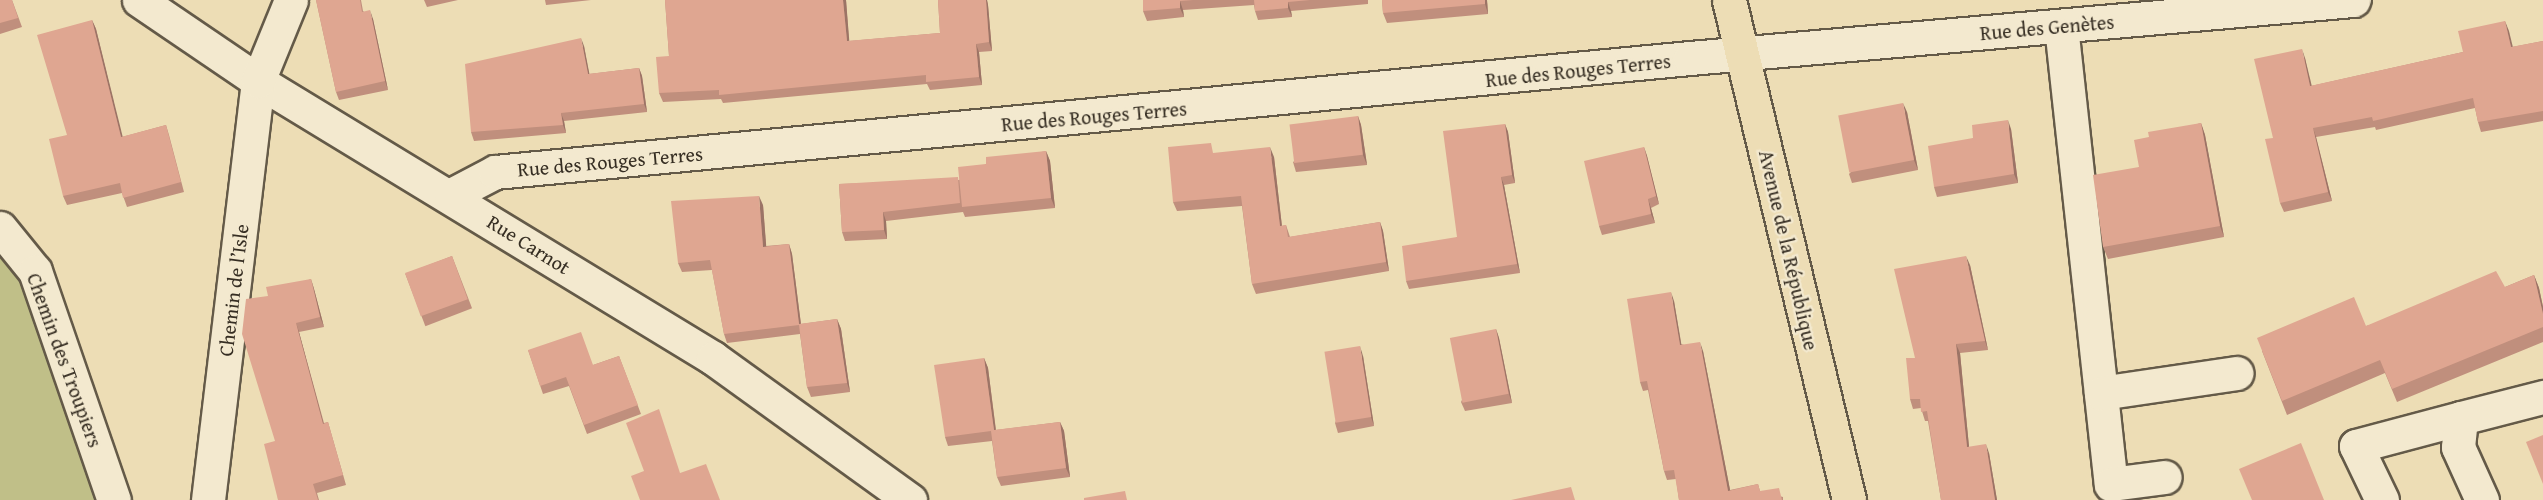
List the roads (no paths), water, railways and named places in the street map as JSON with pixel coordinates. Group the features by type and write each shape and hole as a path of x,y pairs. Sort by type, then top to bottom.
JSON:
{"main road":[{"name":"Avenue de la République","path":"1729,0 1849,500"}],"street":[{"name":"Rue Carnot","path":"139,0 258,81 451,195 713,358 910,500"},
{"name":"Chemin de l’Isle","path":"208,500 258,81 291,0"},
{"name":"Rue des Genètes","path":"1742,54 2353,0"},
{"path":"2061,26 2111,484 2165,477"},
{"name":"Rue des Rouges Terres","path":"451,195 495,172 1742,54"},
{"name":"Chemin des Troupiers","path":"0,228 35,271 114,500"},
{"path":"2101,393 2237,373"},
{"path":"2382,500 2356,446 2543,397"},
{"path":"2461,418 2458,447 2482,500"}]}
